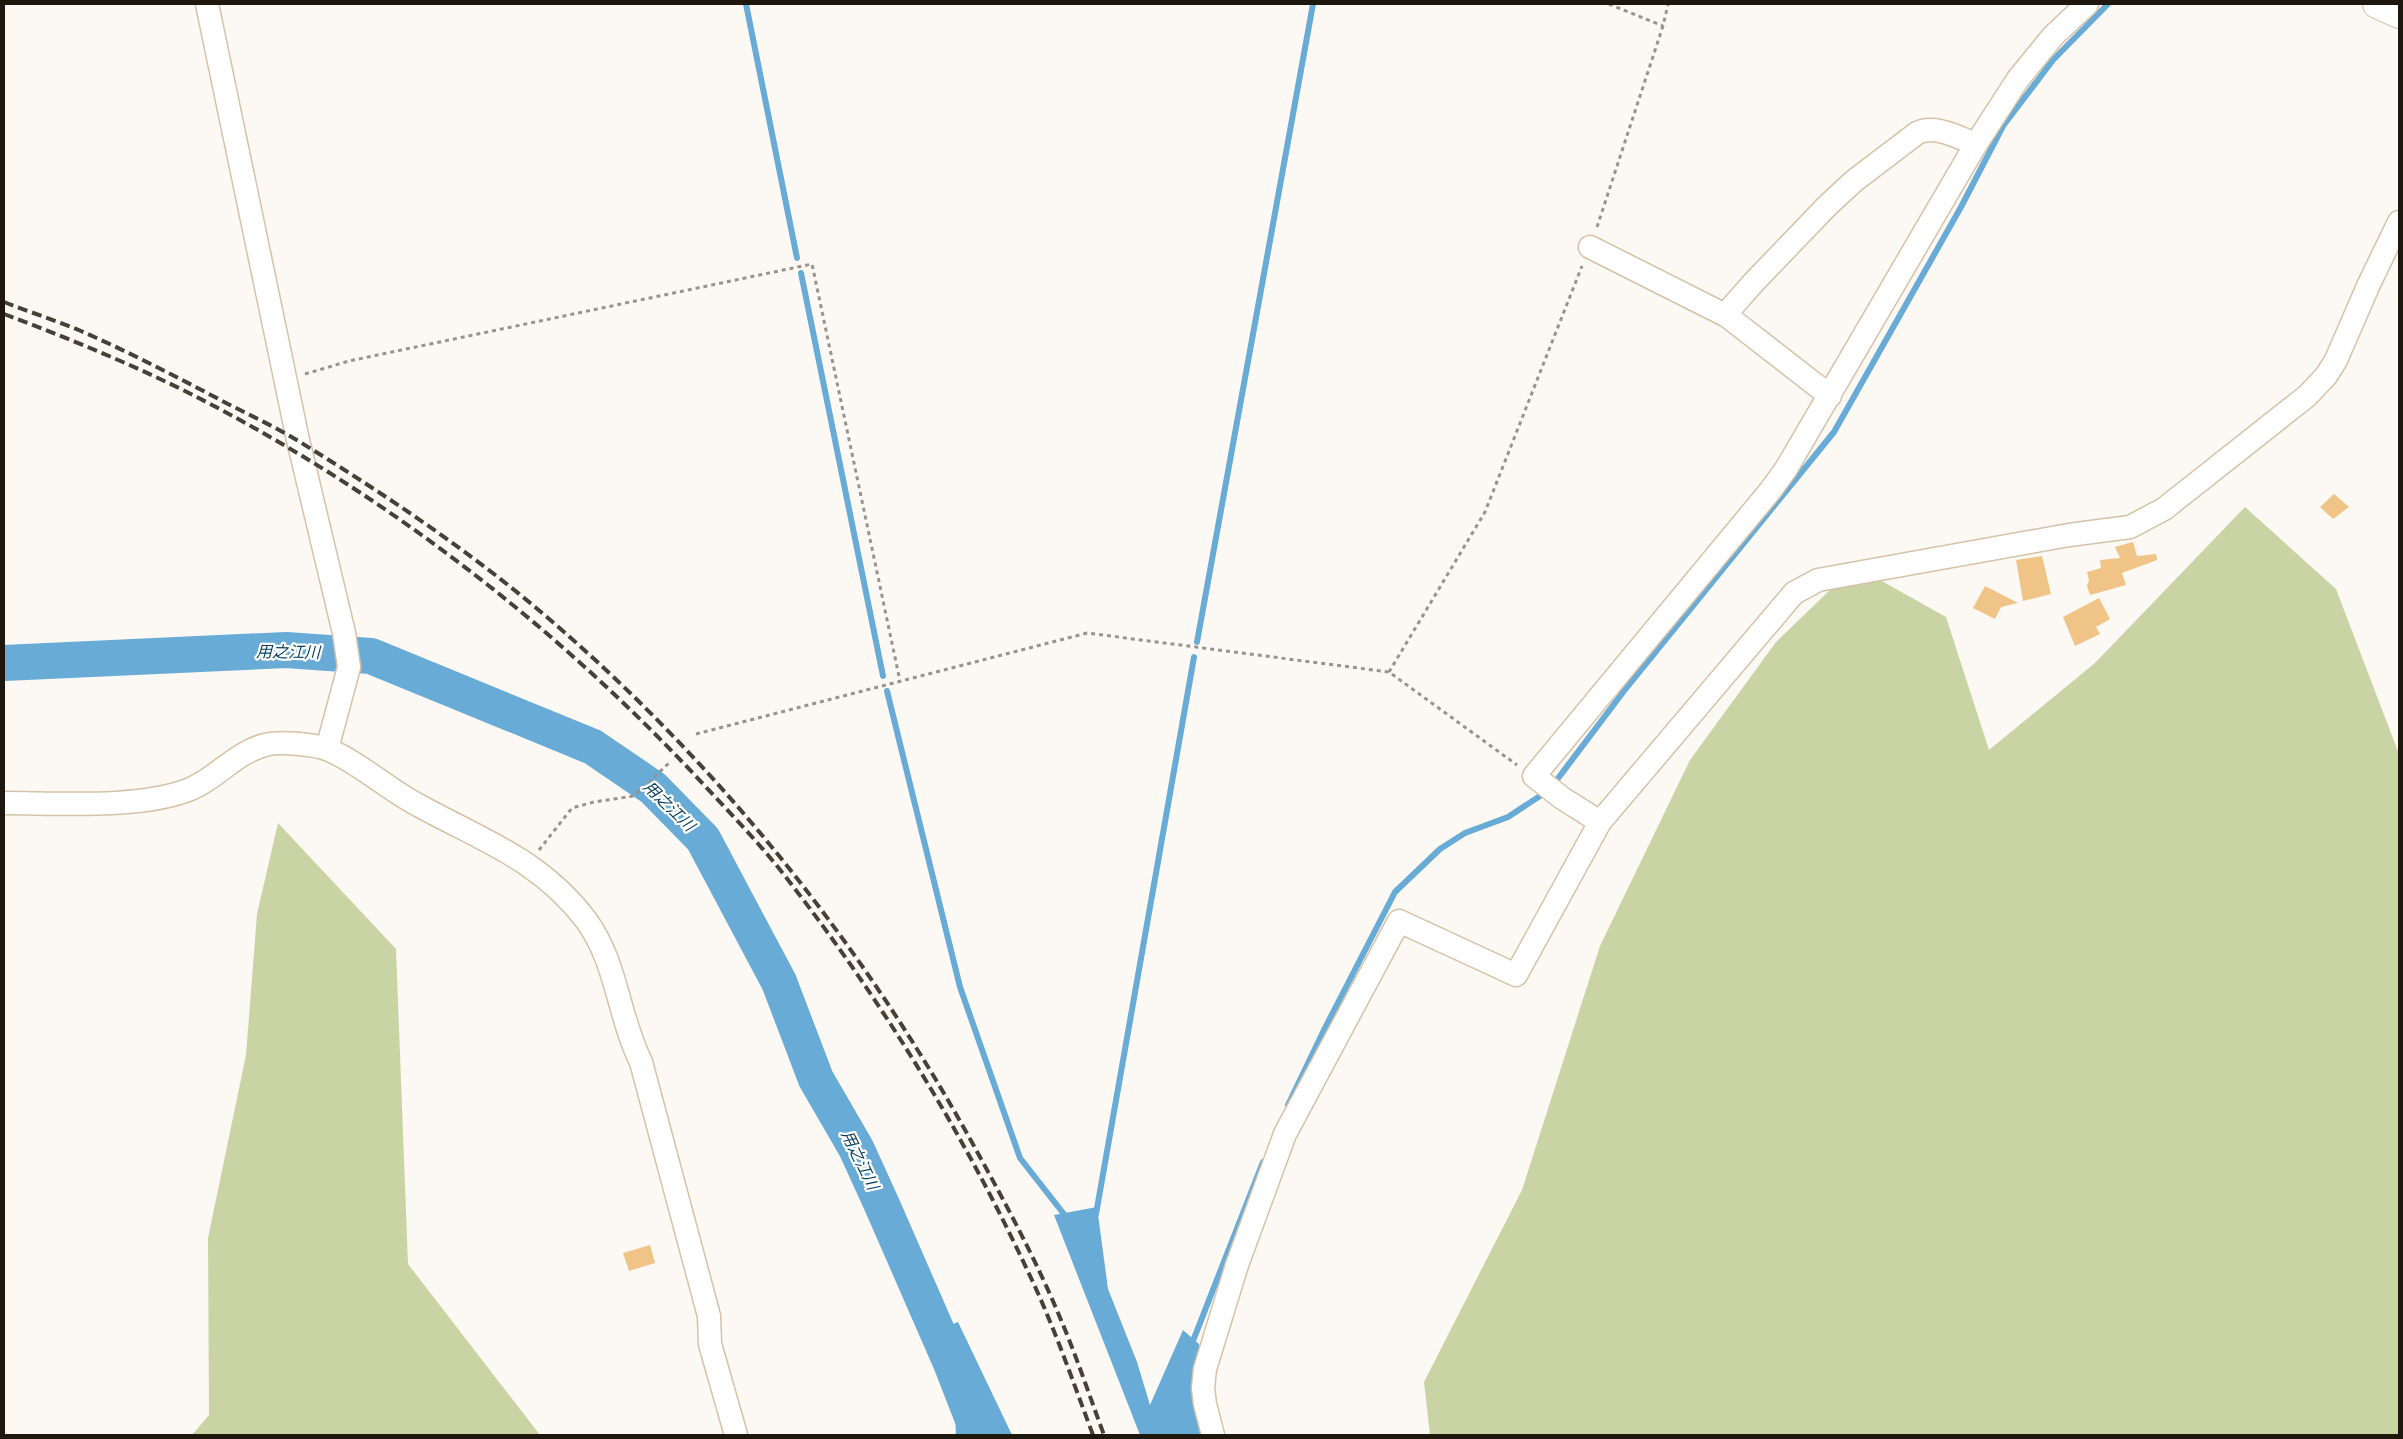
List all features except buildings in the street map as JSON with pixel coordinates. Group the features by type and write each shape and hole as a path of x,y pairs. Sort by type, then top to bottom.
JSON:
{"street":[{"path":"207,4 285,380 344,633 349,667 328,749"},
{"path":"1598,821 1562,798 1538,778 1770,491 1830,396 1976,144 2018,79 2054,36 2087,4"},
{"path":"2377,4 2399,14"},
{"path":"1727,316 1731,308 1754,282 1827,206 1854,181 1917,133 1923,130 1936,130 1976,144"},
{"path":"1213,1435 1203,1388 1205,1369 1241,1256 1285,1134 1399,921 1516,975 1598,821 1794,593 1818,580 2069,535 2130,527 2164,509 2307,396 2326,376 2336,360 2369,284 2399,222"},
{"path":"1590,247 1727,316 1830,396"},
{"path":"4,803 102,803 162,797 190,790 249,752 265,745 288,743 328,749 416,805 502,847 548,880 586,921 608,958 632,1044 641,1062 709,1316 710,1344 736,1435"}],"path":[{"path":"1609,4 1663,26"},
{"path":"1389,672 1485,512 1590,247 1663,26 1668,4"},
{"path":"285,380 349,360 812,264 900,681"},
{"path":"696,734 1086,633 1389,672 1538,778"},
{"path":"528,864 572,808 594,802 634,796 670,762"}],"green space":[{"path":"2245,507 2336,589 2399,754 2399,1435 1430,1435 1424,1382 1522,1190 1600,946 1690,760 1776,642 1855,566 1946,617 1989,750 2095,663"},
{"path":"278,823 396,949 408,1264 540,1435 192,1435 209,1415 208,1238 246,1055 257,914"}],"water":[{"path":"1097,1207 1108,1289 1137,1362 1150,1405 1183,1330 1199,1344 1201,1435 1140,1435 1054,1215"},
{"path":"958,1322 1012,1435 956,1435 955,1412 923,1336"}],"waterway":[{"path":"746,4 797,258"},
{"path":"1197,642 1313,4"},
{"path":"1556,781 1627,687 1834,432 1961,207 2003,126 2053,60 2108,4"},
{"path":"801,273 883,676"},
{"name":"用之江川","path":"4,663 286,650 371,656 593,747 653,788 703,839 779,982 816,1079 856,1148 951,1363 979,1435"},
{"path":"1096,1214 1194,657"},
{"path":"887,691 960,987 1020,1158 1067,1218"},
{"path":"1288,1105 1325,1028 1395,892 1440,849 1465,833 1508,817 1546,792"},
{"path":"1191,1346 1263,1162"}],"railway":[{"path":"4,302 81,331 155,366 282,432 361,480 421,520 507,584 600,664 661,724 720,787 776,852 829,920 879,990 925,1063 969,1137 1018,1227 1067,1334 1104,1435"},
{"path":"4,314 139,369 183,390 255,429 326,471 395,516 461,564 526,616 588,670 647,726 756,841 775,864 822,925 891,1025 954,1129 1011,1236 1052,1327 1093,1435"}]}
